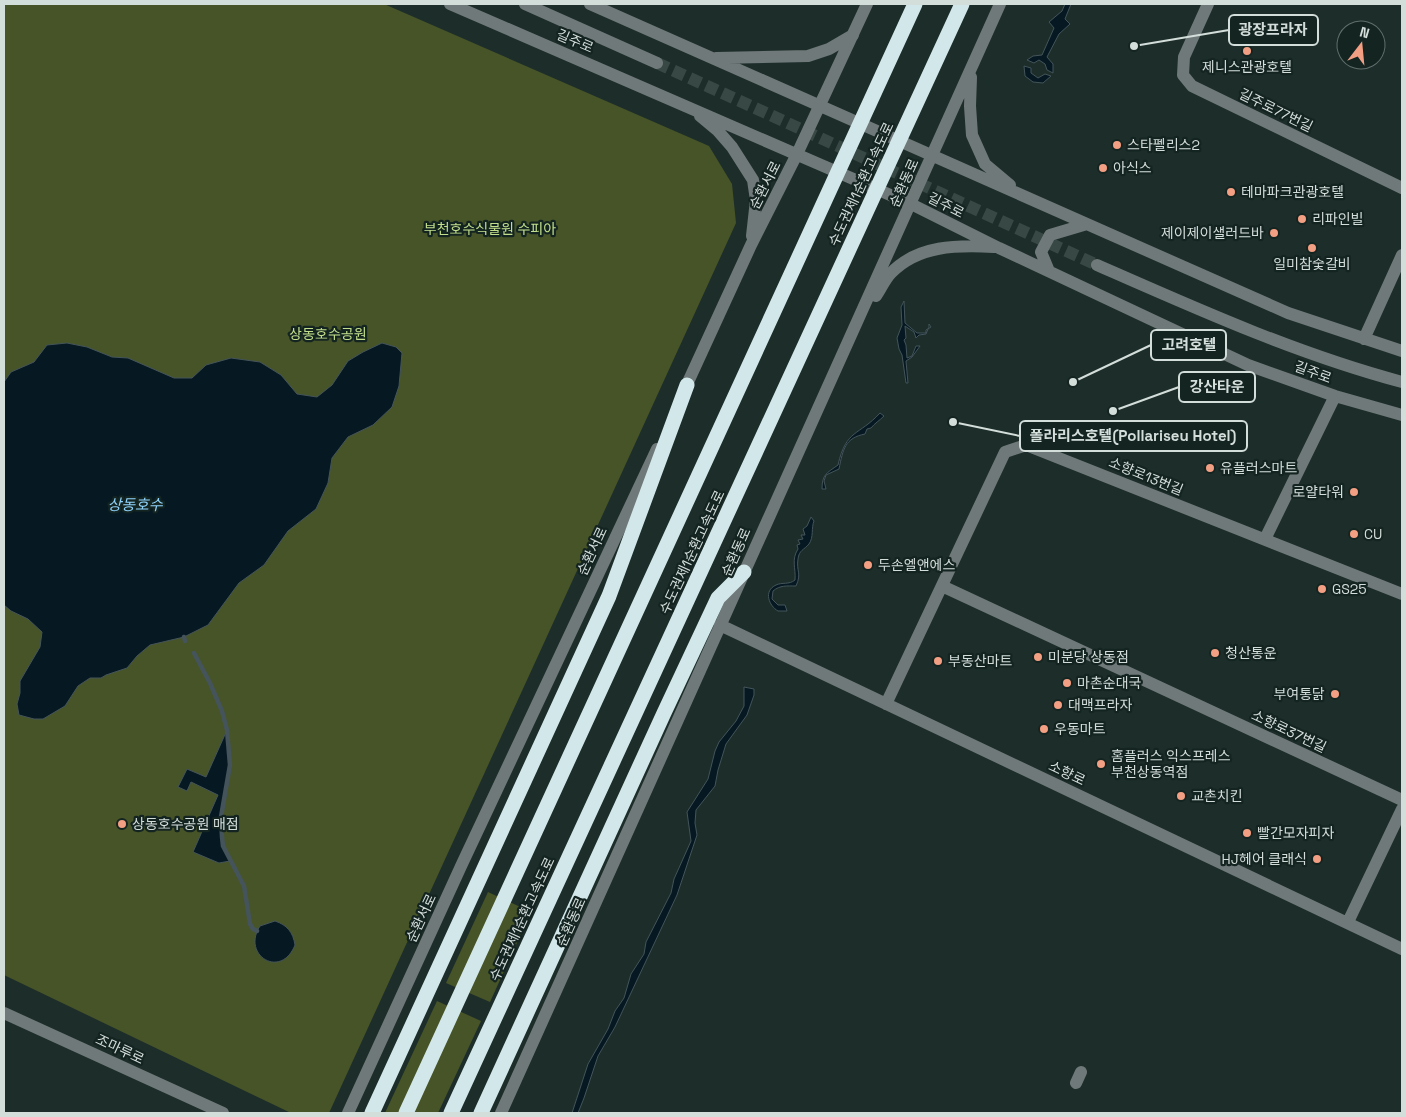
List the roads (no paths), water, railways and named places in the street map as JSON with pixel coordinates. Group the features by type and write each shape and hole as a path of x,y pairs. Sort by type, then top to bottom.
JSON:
{"highway":[{"name":"수도권제1순환고속도로","path":"406,1113 915,4"},
{"name":"수도권제1순환고속도로","path":"451,1113 962,4"},
{"path":"372,1113 609,596 687,385"},
{"path":"480,1113 718,598 744,572"}],"street":[{"name":"길주로","path":"450,4 911,204 999,248 1248,365 1335,396 1402,415"},
{"name":"길주로","path":"525,4 657,63"},
{"path":"590,4 1288,313 1402,351"},
{"name":"순환서로","path":"348,1113 466,855 751,245 797,154 867,4"},
{"name":"순환동로","path":"501,1113 1000,4"},
{"name":"길주로77번길","path":"1208,4 1184,58 1183,75 1192,86 1402,188"},
{"path":"713,58 808,56 829,49 853,35"},
{"path":"972,67 970,106 972,135 984,164 1021,195"},
{"path":"688,107 718,132 732,147 753,180 756,200 751,245"},
{"path":"1049,271 1041,252 1050,235 1087,224"},
{"path":"853,332 891,273 918,253 953,246 999,248"},
{"path":"1364,339 1402,255"},
{"name":"길주로","path":"1097,265 1228,323 1369,373 1402,382"},
{"path":"1335,396 1265,539 1402,594"},
{"name":"소향로13번길","path":"886,704 1005,452 1026,445 1265,539"},
{"name":"소향로37번길","path":"942,586 1402,800"},
{"name":"소향로","path":"720,625 1402,948"},
{"path":"1348,922 1402,809"},
{"name":"조마루로","path":"4,1013 223,1113"}],"water":[{"path":"1065,4 1071,4 1065,19 1070,24 1059,34 1047,57 1053,64 1053,73 1047,70 1045,64 1039,60 1034,63 1027,60 1033,56 1042,55 1054,28 1049,22 1062,11"},
{"path":"1024,66 1031,68 1031,73 1038,78 1045,74 1051,76 1043,83 1033,82 1025,76"},
{"path":"904,301 905,323 917,333 926,333 929,324 931,327 926,334 919,335 916,338 914,332 905,326 906,338 904,340 907,358 912,356 916,346 920,346 912,357 906,361 908,383 906,383 902,355 897,338 902,325 901,307"},
{"name":"상동호수","path":"67,343 87,347 112,357 128,358 174,378 192,378 206,365 231,358 260,362 281,375 297,394 317,397 332,385 348,361 363,352 382,343 396,347 402,353 399,386 392,407 373,425 348,437 332,458 328,483 316,509 288,531 264,565 239,583 208,625 184,637 150,645 127,668 101,678 90,678 78,686 65,706 43,719 34,719 19,715 17,704 20,693 20,681 40,647 42,632 28,619 11,611 4,605 4,382 11,372 34,362 47,345"},
{"path":"880,413 884,416 871,428 867,429 865,434 853,438 849,442 844,450 839,469 826,475 824,481 826,489 822,489 824,477 828,472 838,465 841,453 849,439"},
{"path":"811,517 814,521 811,538 809,544 799,556 799,578 796,586 781,587 773,591 772,599 778,605 785,605 787,611 778,611 770,602 770,591 776,585 795,580 794,564 798,549 797,545 800,544 798,540 803,539 801,535 805,535 803,529 807,526"},
{"path":"744,687 754,689 754,695 747,715 726,744 715,786 696,810 695,823 697,835 677,895 615,1027 598,1056 578,1113 572,1113 588,1064 608,1029 615,1011 624,998 631,974 644,954 646,942 671,893 674,879 691,841 687,812 708,779 719,742 736,721 744,706"},
{"path":"227,730 230,765 221,824 224,848 230,861 219,863 193,852 218,795 191,782 187,791 178,787 187,769 206,777"},
{"path":"275,921 289,930 295,945 289,955 281,961 273,962 265,960 259,954 255,946 255,937 260,926"}],"waterway":[{"path":"184,637 185,641"},
{"path":"194,653 210,683 222,711 227,730 230,765 221,817 223,846 244,886 250,924 257,931"}],"tunnel":[{"path":"657,63 1097,265"}],"place":[{"name":"광장프라자","path":"1134,46"},
{"name":"제니스관광호텔","path":"1247,51"},
{"name":"스타펠리스2","path":"1117,145"},
{"name":"아식스","path":"1103,168"},
{"name":"테마파크관광호텔","path":"1231,192"},
{"name":"리파인빌","path":"1302,219"},
{"name":"제이제이샐러드바","path":"1274,233"},
{"name":"일미참숯갈비","path":"1312,248"},
{"name":"고려호텔","path":"1073,382"},
{"name":"강산타운","path":"1113,411"},
{"name":"폴라리스호텔(Pollariseu Hotel)","path":"953,422"},
{"name":"유플러스마트","path":"1210,468"},
{"name":"로얄타워","path":"1354,492"},
{"name":"CU","path":"1354,534"},
{"name":"두손엘앤에스","path":"868,565"},
{"name":"GS25","path":"1322,589"},
{"name":"청산통운","path":"1215,653"},
{"name":"미분당 상동점","path":"1038,657"},
{"name":"부동산마트","path":"938,661"},
{"name":"마촌순대국","path":"1067,683"},
{"name":"부여통닭","path":"1335,694"},
{"name":"대맥프라자","path":"1058,705"},
{"name":"우동마트","path":"1044,729"},
{"name":"홈플러스 익스프레스 부천상동역점","path":"1101,764"},
{"name":"교촌치킨","path":"1181,796"},
{"name":"상동호수공원 매점","path":"122,824"},
{"name":"빨간모자피자","path":"1247,833"},
{"name":"HJ헤어 클래식","path":"1317,859"}],"park label":[{"name":"부천호수식물원 수피아","path":"490,229"},
{"name":"상동호수공원","path":"328,334"}]}
